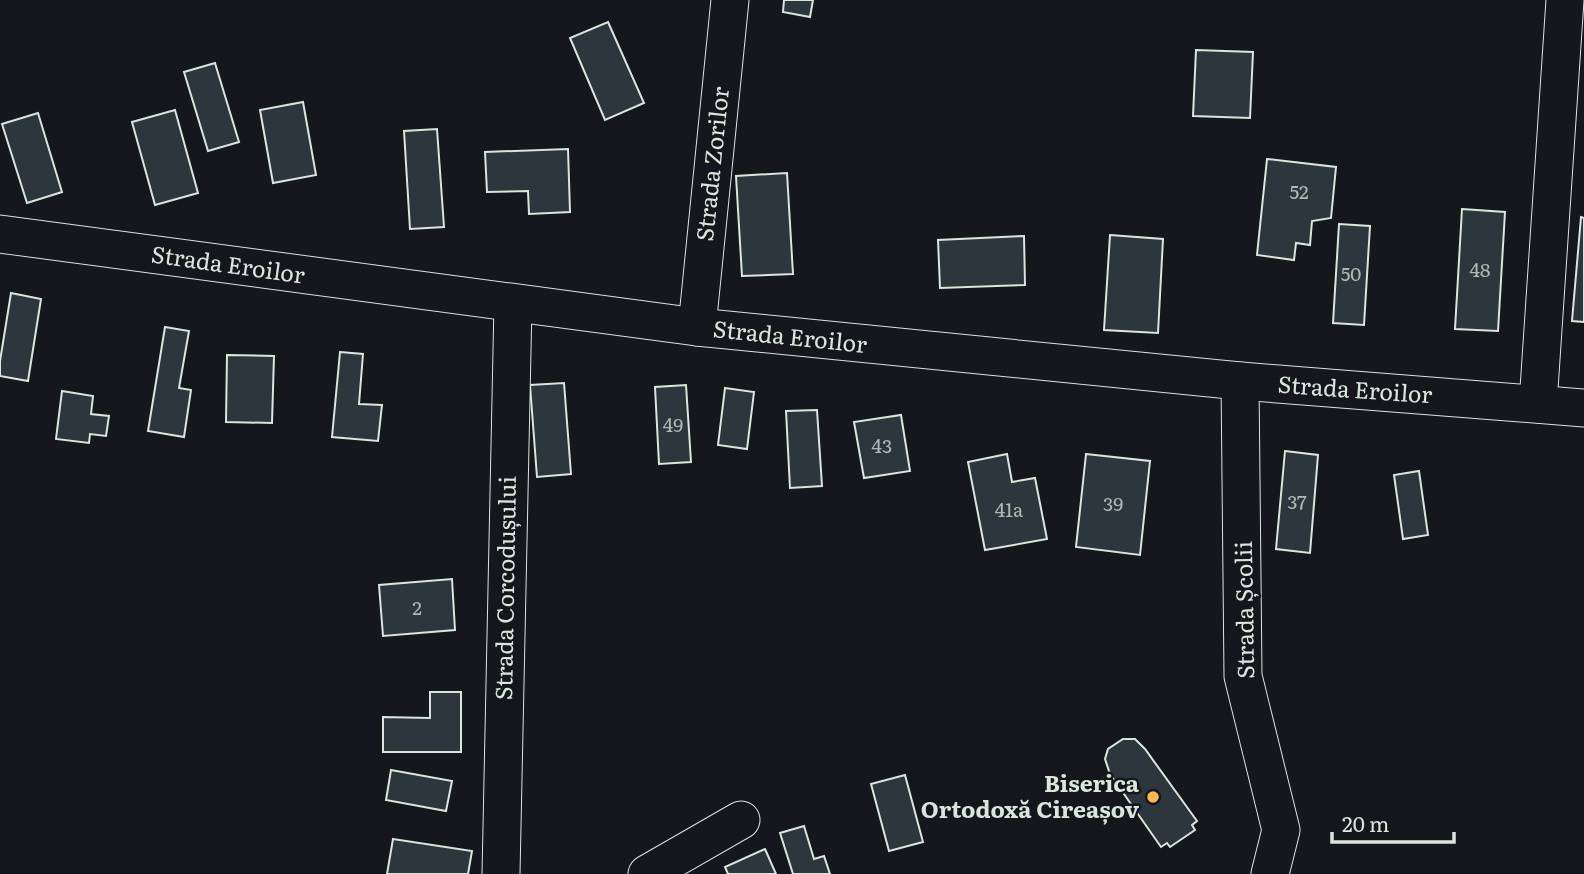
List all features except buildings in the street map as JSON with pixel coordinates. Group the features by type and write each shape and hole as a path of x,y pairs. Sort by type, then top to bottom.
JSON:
{"street":[{"name":"Strada Zorilor","path":"697,327 730,0"},
{"path":"1538,404 1565,0"},
{"name":"Strada Eroilor","path":"0,234 697,327 1240,381 1584,408"},
{"name":"Strada Corcodușului","path":"501,874 513,303"},
{"name":"Strada Școlii","path":"1240,381 1243,676 1282,830 1270,874"},
{"path":"647,874 741,820"}],"place":[{"name":"Biserica Ortodoxă Cireașov","path":"1153,797"}]}
